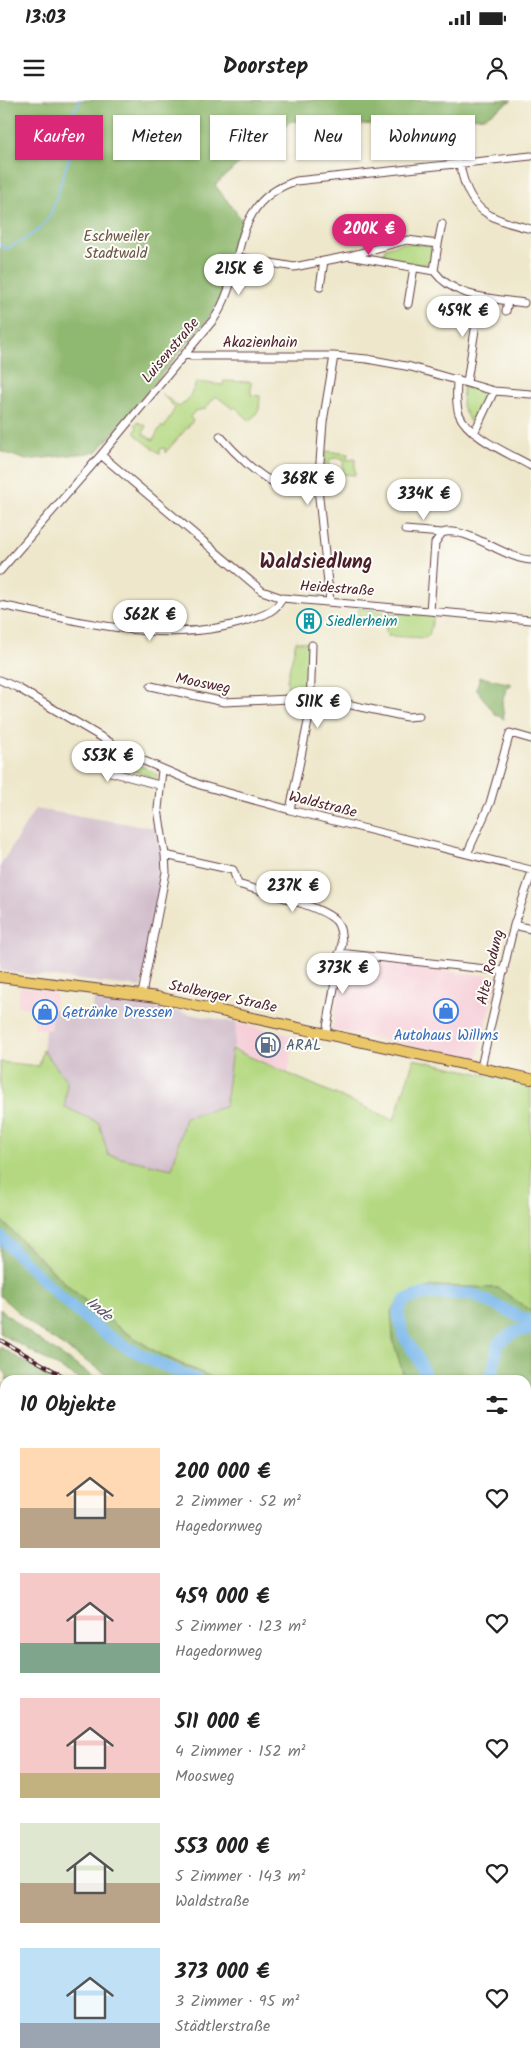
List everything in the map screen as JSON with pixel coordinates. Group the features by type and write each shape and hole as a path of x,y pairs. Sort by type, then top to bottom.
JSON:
{"main road":[{"name":"Stolberger Straße","path":"0,977 142,994 531,1079"}],"street":[{"name":"Luisenstraße","path":"0,571 101,455 185,354 224,303 246,224 254,209 263,198 296,181 531,156"},
{"path":"460,165 464,185 469,196 480,209 498,220 531,229"},
{"path":"434,271 442,224"},
{"path":"237,257 294,267 349,256 407,240 438,244"},
{"path":"382,247 380,254 384,262"},
{"path":"349,256 434,271 456,290 480,297 524,303"},
{"path":"320,287 324,261"},
{"path":"408,304 414,267"},
{"path":"467,382 480,297"},
{"path":"506,311 508,301"},
{"name":"Akazienhain","path":"185,354 191,356 334,356 411,367 494,391 531,394"},
{"path":"330,602 320,522 318,488 323,422 334,356"},
{"path":"457,379 460,414 467,427 531,466"},
{"path":"474,432 494,391"},
{"path":"220,436 235,451 272,481 290,486 318,488"},
{"name":"Heidestraße","path":"101,455 262,591 282,598 531,620"},
{"path":"405,530 458,533 515,557 531,560"},
{"path":"430,610 435,543 442,533"},
{"path":"0,606 109,627 151,632 190,632 230,626 252,619 279,606 282,598"},
{"path":"290,810 310,712 312,645"},
{"name":"Waldstraße","path":"0,680 18,688 115,746 162,770 200,785 290,810 531,870"},
{"name":"Moosweg","path":"151,686 224,702 310,698 407,717 419,716"},
{"path":"468,854 490,803 510,733 531,739"},
{"path":"115,746 107,771 159,785"},
{"path":"142,994 166,872 160,828 159,785 162,770"},
{"path":"165,855 233,870 238,884 329,915 341,930 326,1033"},
{"name":"Alte Rodung","path":"481,1067 514,925 531,875"},
{"path":"514,925 531,929"},
{"path":"339,953 504,971"}],"shaded area":[{"path":"35,809 156,828 163,856 163,873 141,987 0,971 0,866"},
{"path":"356,960 490,976 496,984 477,1060 332,1030 344,966"},
{"path":"20,986 56,991 50,1030 34,1028 36,1009 17,1006"},
{"path":"95,996 237,1023 225,1107 185,1117 172,1169 108,1155 99,1123 65,1107 67,1081 43,1050 45,1029 50,1030 53,1009 91,1014"},
{"path":"237,1023 295,1036 288,1074 232,1049"}],"green space":[{"name":"Eschweiler Stadtwald","path":"0,100 512,100 485,117 475,118 475,115 371,115 371,124 361,125 361,115 296,115 296,121 291,121 286,125 286,115 210,115 210,160 243,160 215,185 242,220 224,291 210,316 97,452 26,460 0,451"},
{"path":"402,243 428,245 432,249 432,257 429,263 418,265 386,259 384,254 385,248"},
{"path":"224,381 251,382 251,395 260,396 259,410 250,421 235,407 233,409 216,396 205,409 195,411 190,417 193,421 165,453 165,448 160,449 160,454 136,435 137,427 135,425 137,422 146,426 143,434 153,440 161,426 164,428 175,408 161,393 179,407 187,401 197,382 223,385"},
{"path":"468,384 485,389 489,394 476,421 470,422 462,406 463,387"},
{"path":"326,451 348,454 347,460 355,459 355,475 342,474 344,459 330,459 328,472 324,469"},
{"path":"359,608 384,612 383,622 379,625 360,619 358,617"},
{"path":"389,612 434,616 429,635 425,638 388,636 385,633"},
{"path":"296,641 310,643 308,694 289,695 287,680"},
{"path":"480,677 512,684 506,689 502,703 504,719 495,714 476,689"},
{"path":"119,753 158,775 154,782 147,780 150,776 122,768 118,772 113,772 111,766"},
{"path":"232,1049 394,1120 414,1059 531,1085 531,1311 498,1288 433,1286 393,1340 404,1375 207,1375 160,1354 115,1325 74,1291 0,1219 0,1062 39,1066 43,1050 67,1081 65,1107 99,1123 108,1155 172,1169 185,1117 225,1107"},
{"path":"0,1219 74,1292 115,1324 165,1357 206,1375 107,1375 36,1328 0,1296"},
{"path":"433,1286 498,1288 531,1311 531,1375 404,1375 393,1340 391,1311 403,1295"},
{"path":"0,1309 32,1335 91,1375 72,1375 0,1333"},
{"path":"0,1347 48,1375 7,1375 0,1366"}],"waterway":[{"path":"72,115 80,100"},
{"path":"0,244 5,249 25,239 38,230 48,219 69,160"},
{"name":"Inde","path":"0,1236 51,1288 107,1335 140,1354 185,1375"},
{"name":"Inde","path":"425,1375 419,1360 403,1335 398,1312 405,1300 423,1294 472,1294 531,1322"},
{"path":"490,1375 493,1371 498,1343 514,1332 531,1329"}],"railway":[{"path":"0,1340 61,1375"}],"place":[{"name":"Siedlerheim","path":"309,621"},
{"name":"Autohaus Willms","path":"446,1011"},
{"name":"Getränke Dressen","path":"45,1012"},
{"name":"ARAL","path":"268,1045"}],"district":[{"name":"Waldsiedlung","path":"316,561"}]}
